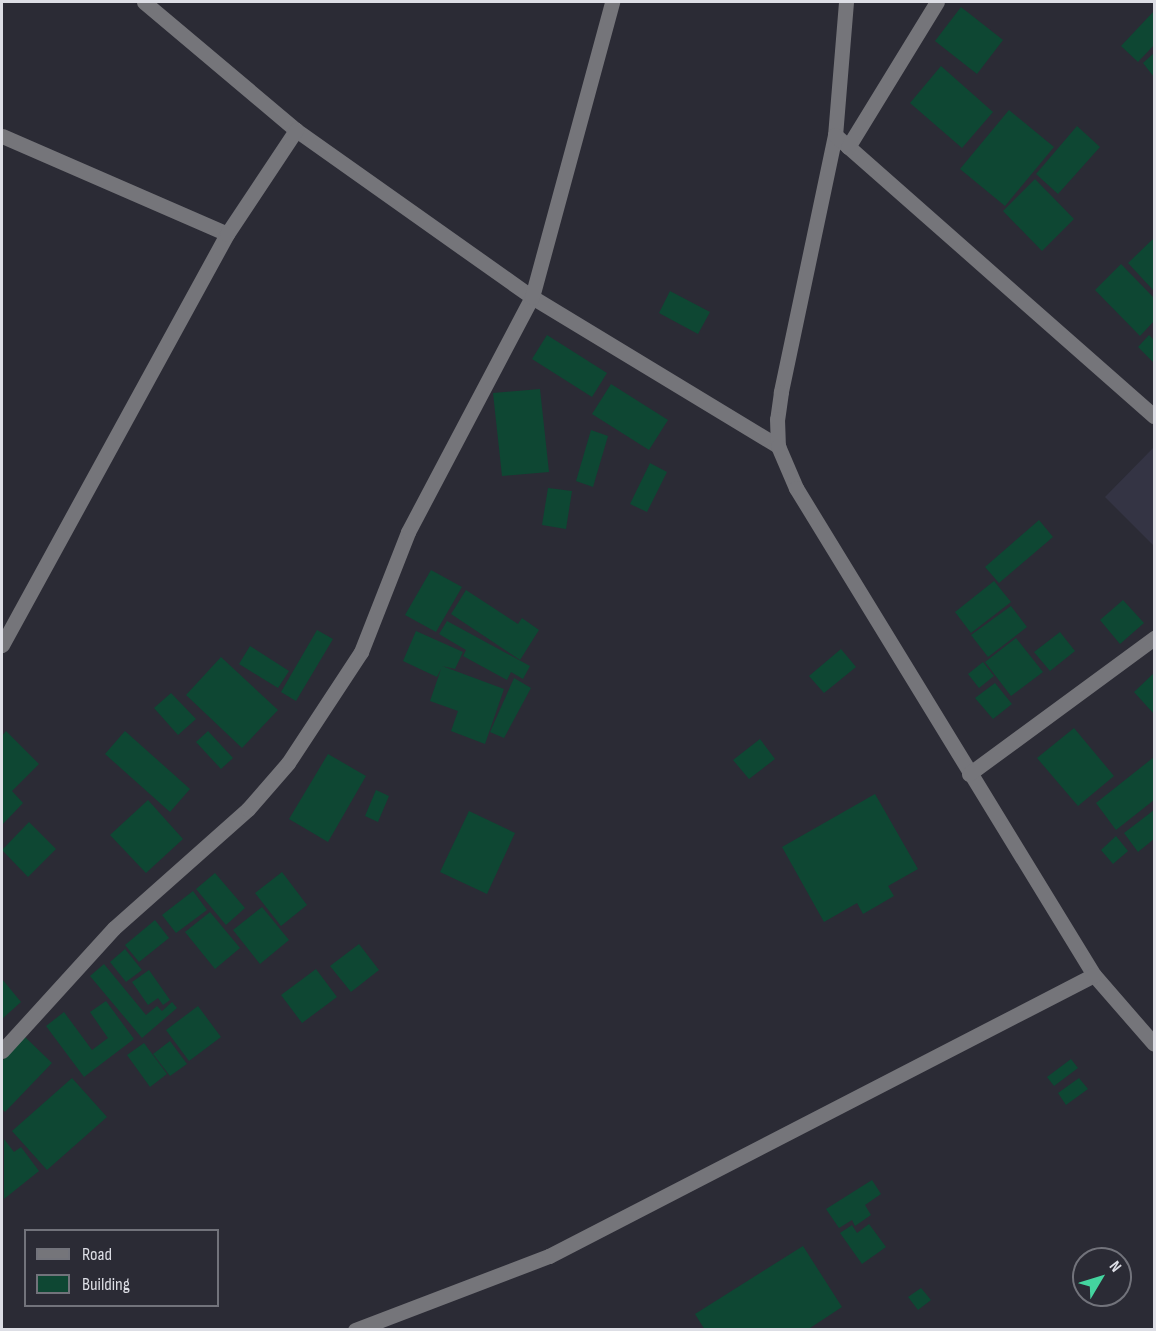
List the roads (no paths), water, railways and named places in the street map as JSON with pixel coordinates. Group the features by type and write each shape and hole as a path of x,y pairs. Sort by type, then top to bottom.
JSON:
{"street":[{"path":"144,2 296,130 532,297 778,446"},
{"path":"2,1051 114,928 248,809 322,716 361,652 408,532 532,297 612,2"},
{"path":"846,2 835,135 781,392 777,419 778,446 796,488 1094,975 1155,1044"},
{"path":"848,147 937,2"},
{"path":"2,645 227,234 296,130"},
{"path":"835,135 1155,416"},
{"path":"2,136 227,234"},
{"path":"969,774 1155,638"},
{"path":"355,1329 549,1256 1094,975"}]}
